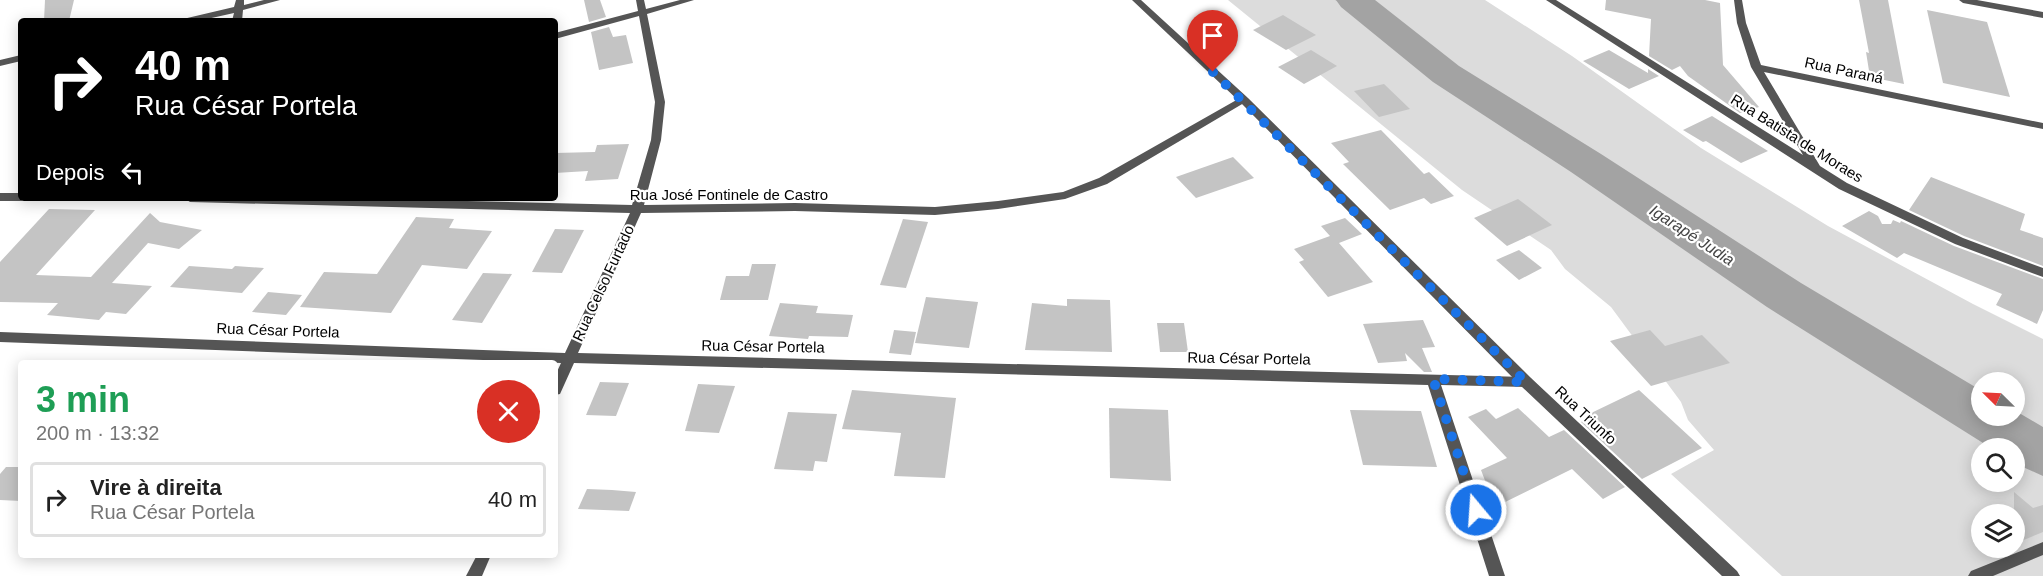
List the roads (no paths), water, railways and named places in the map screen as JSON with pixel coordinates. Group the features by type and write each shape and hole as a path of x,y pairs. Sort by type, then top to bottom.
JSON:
{"street":[{"path":"196,18 240,4 276,0"},
{"name":"Rua Celso Furtado","path":"558,383 637,209 656,140 660,102 640,0"},
{"path":"558,35 690,0"},
{"name":"Rua Triunfo","path":"1136,0 1244,100 1526,382 1732,576"},
{"name":"Rua Batista de Moraes","path":"1550,0 1843,186 1909,219 1981,250 2043,273"},
{"path":"1569,12 1570,0"},
{"path":"1738,0 1740,22 1756,67 1817,170"},
{"path":"1963,0 2043,15"},
{"path":"0,63 18,59"},
{"name":"Rua Paraná","path":"1756,67 2043,126"},
{"name":"Rua José Fontinele de Castro","path":"312,201 637,209 795,207 935,211 1065,195 1103,181 1244,100"},
{"path":"0,197 18,197"},
{"name":"Rua César Portela","path":"0,337 569,358 1526,382"},
{"path":"1433,379 1497,576"},
{"path":"1976,576 2043,548"},
{"path":"474,576 483,558"}],"waterway":[{"name":"Igarapé Judia","path":"1353,0 1446,74 1586,163 1784,295 2043,454"}]}
